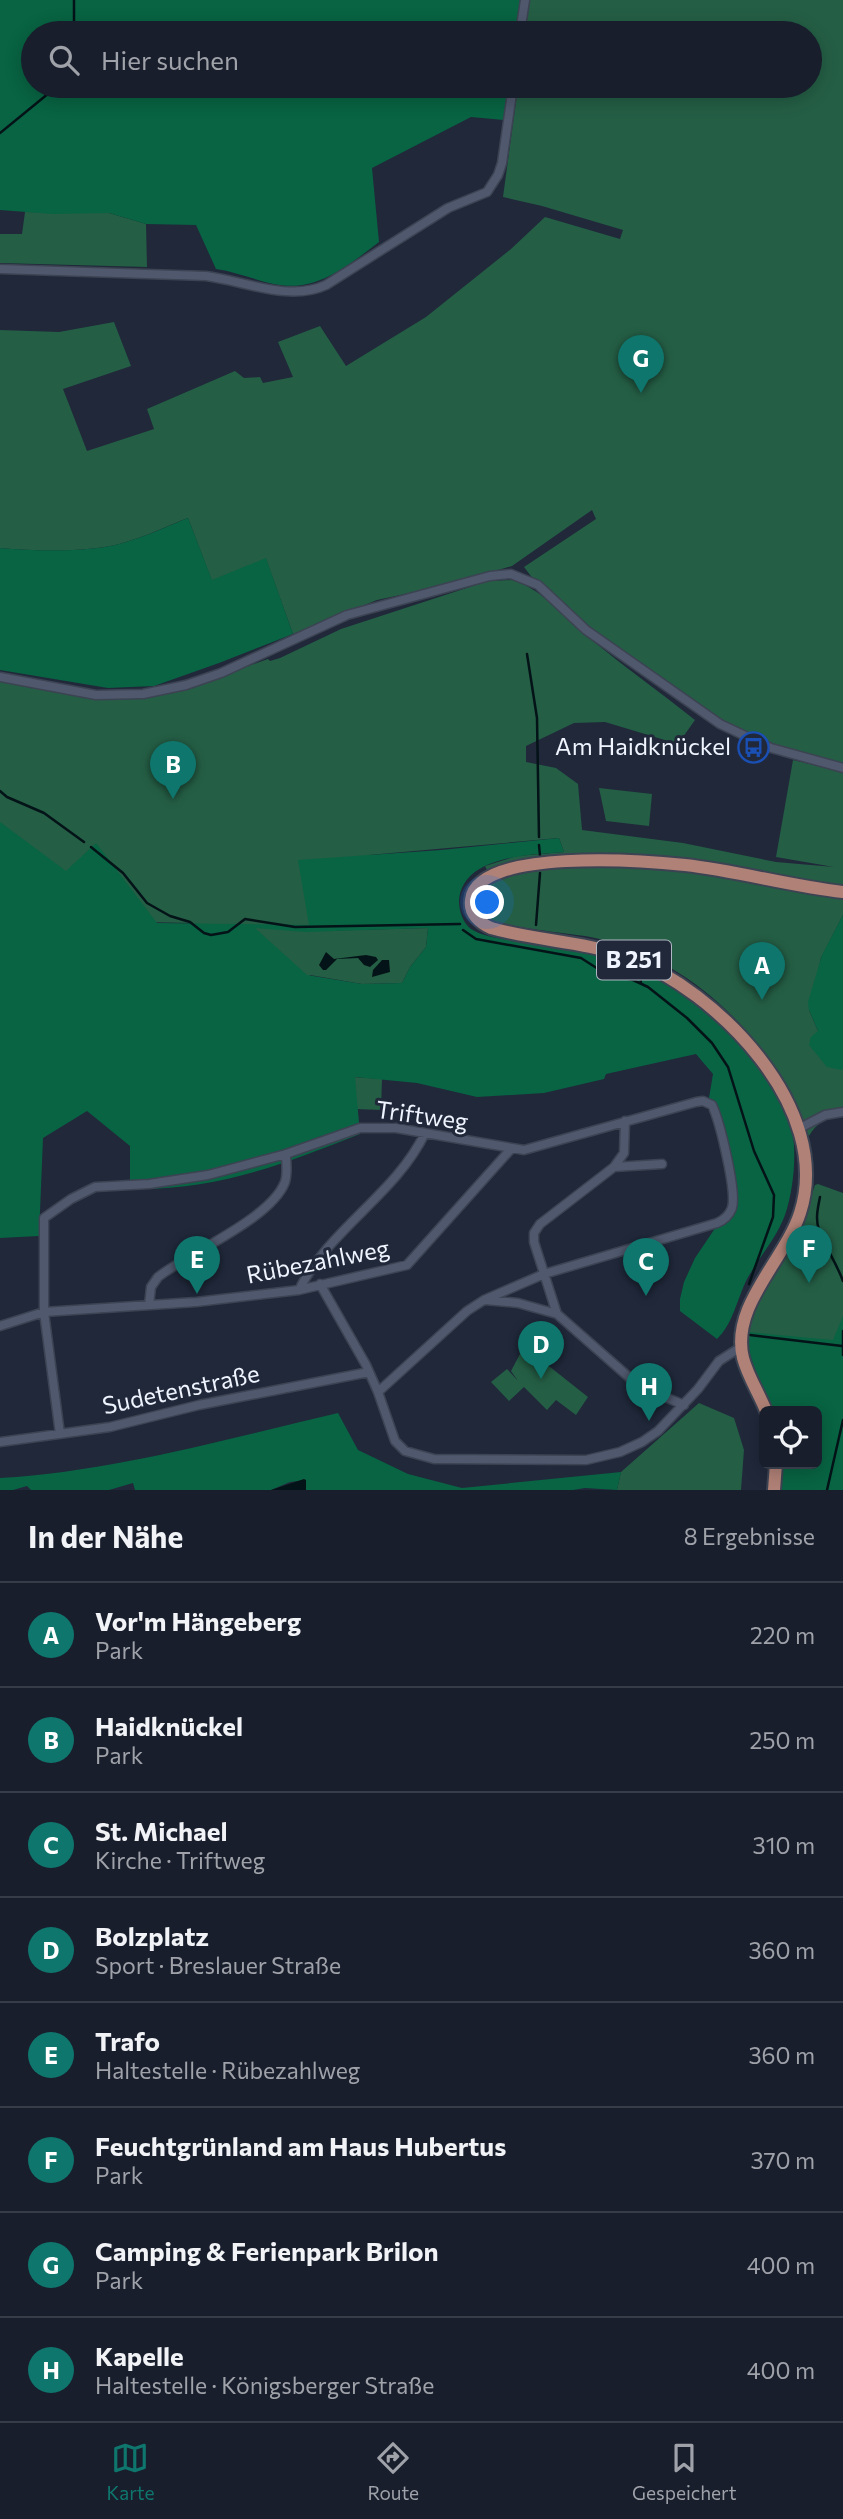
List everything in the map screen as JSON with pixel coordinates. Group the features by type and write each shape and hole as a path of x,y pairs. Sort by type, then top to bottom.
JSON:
{"main road":[{"name":"B 251","path":"764,1406 746,1366 741,1348 741,1331 744,1317 790,1239 802,1207 806,1168 798,1129 780,1088 755,1052 724,1019 656,970 627,957 581,944 491,928 477,919 473,912 471,896 478,884 500,871 544,862 595,861 685,865 843,892"},
{"path":"774,1490 776,1469"}],"street":[{"path":"522,21 525,0"},
{"path":"0,269 206,276 271,289 313,291 448,208 487,192 502,163 511,98"},
{"path":"0,677 106,696 143,695 221,673 347,615 490,576 511,574 538,585 586,630 720,724 771,748 843,768"},
{"name":"Triftweg","path":"60,1434 44,1312 44,1218 71,1199 95,1187 190,1178 286,1154 363,1127 396,1128 511,1149 530,1149 696,1102 704,1101 712,1105 734,1191 731,1212 726,1218 717,1223 544,1274"},
{"path":"798,1129 825,1115 843,1112"},
{"path":"557,1314 534,1242 536,1228 614,1167 624,1153 625,1121"},
{"path":"299,1290 318,1259 412,1157 425,1133"},
{"name":"Rübezahlweg","path":"0,1326 44,1312 196,1302 299,1290 407,1265 511,1149"},
{"path":"149,1305 151,1287 158,1277 255,1215 276,1194 286,1179 286,1154"},
{"path":"614,1167 662,1164"},
{"path":"378,1392 467,1311 484,1300 544,1274"},
{"path":"320,1284 369,1372 397,1445 410,1453 440,1460 601,1458 649,1438 684,1405 719,1361 741,1348"},
{"path":"484,1300 519,1303 557,1314 639,1386 684,1405"},
{"name":"Sudetenstraße","path":"0,1442 110,1427 225,1400 369,1372"}],"green space":[{"path":"0,0 522,0 519,21 21,21 21,98 508,98 504,120 471,117 372,168 379,242 357,259 321,280 294,286 280,285 216,269 196,225 146,224 109,213 53,214 0,210"},
{"path":"530,0 843,0 843,763 772,745 719,718 572,615 537,584 524,567 596,519 592,510 512,566 451,584 377,600 293,634 266,559 212,581 188,518 113,546 81,550 0,548 0,330 59,332 114,322 131,366 63,389 87,451 154,429 147,409 235,371 244,378 260,377 263,383 293,377 278,342 320,326 346,366 426,317 511,249 545,217 620,239 623,230 503,197 516,98 822,98 822,21 527,21"},
{"path":"25,212 109,213 146,224 147,267 0,263 0,234 22,234"},
{"path":"188,518 212,580 266,558 293,634 154,686 108,688 0,670 0,548 81,550 113,546"},
{"path":"512,580 545,598 593,641 695,720 678,744 605,722 574,723 526,746 526,762 556,768 578,784 582,830 683,843 776,862 834,867 776,857 793,760 843,772 843,915 821,958 809,1010 818,1031 843,1060 843,1116 823,1121 809,1136 778,1075 751,1036 733,1016 692,982 669,967 620,945 585,936 506,925 494,922 480,913 477,898 492,880 485,866 517,856 564,852 559,838 369,855 318,931 428,928 426,947 410,967 402,983 362,984 310,975 309,979 191,923 49,920 0,828 0,681 103,699 130,699 180,690 268,659 270,661 280,658 341,629 488,581"},
{"path":"599,788 652,794 649,826 606,821"},
{"path":"0,822 66,871 96,843 157,923 309,925 298,860 559,838 564,852 500,860 472,874 463,886 459,901 466,924 477,932 494,937 621,962 660,978 696,1001 737,1040 763,1072 784,1105 794,1143 791,1193 785,1215 747,1279 727,1326 717,1339 680,1311 684,1282 695,1258 728,1209 730,1192 709,1098 713,1074 696,1054 606,1074 604,1079 544,1093 477,1097 417,1083 355,1077 360,1134 275,1166 191,1186 130,1189 130,1146 87,1111 43,1138 39,1236 0,1238","holes":["255,928 305,932 428,928 426,947 410,967 402,983 362,984 307,975"]},
{"path":"843,915 842,1070 827,1067 809,1045 811,1037 818,1031 808,1002 822,955"},
{"path":"353,1077 382,1079 381,1110 356,1109"},
{"path":"815,1185 843,1193 843,1415 747,1332 750,1316 802,1223"},
{"path":"843,1316 843,1490 776,1490 775,1469 822,1469 822,1406 766,1406 748,1348 747,1332 833,1340"},
{"path":"521,1352 540,1359 588,1397 576,1415 556,1400 547,1410 524,1387 509,1401 491,1382 507,1369 518,1381 511,1371"},
{"path":"699,1403 734,1418 744,1450 741,1490 617,1490 621,1472"},
{"path":"338,1413 358,1450 408,1474 462,1488 621,1472 617,1490 306,1490 306,1480 290,1482 271,1490 135,1490 133,1483 109,1490 31,1490 27,1486 0,1490 0,1478 86,1469 128,1461"}],"shaded area":[{"path":"326,952 334,959 366,955 378,960 370,967 358,958 337,959 323,970 319,965"},
{"path":"382,960 389,960 390,972 372,977 373,970"},
{"path":"304,1479 306,1490 271,1490"}],"waterway":[{"path":"74,0 74,21"},
{"path":"0,133 43,98"},
{"path":"527,654 537,718 539,837"},
{"path":"0,791 7,797 44,813 84,842"},
{"path":"539,845 540,856"},
{"path":"91,847 123,873 147,903 170,916 190,922 211,935 228,932 245,919 295,927 460,924"},
{"path":"536,925 540,873"},
{"path":"463,930 476,939 581,958 606,974 633,980 648,987 687,1018 712,1043 728,1067 754,1151 774,1195 773,1217 749,1284"},
{"path":"640,972 641,983"},
{"path":"820,1197 818,1226 843,1281"},
{"path":"843,1331 843,1355"},
{"path":"750,1335 842,1346"},
{"path":"827,1490 843,1420"}],"place":[{"name":"Camping & Ferienpark Brilon","path":"641,393"},
{"name":"Am Haidknückel","path":"754,747"},
{"name":"Haidknückel","path":"173,799"},
{"name":"Vor'm Hängeberg","path":"762,1000"},
{"name":"Feuchtgrünland am Haus Hubertus","path":"809,1283"},
{"name":"Trafo","path":"197,1294"},
{"name":"St. Michael","path":"646,1296"},
{"name":"Bolzplatz","path":"541,1379"},
{"name":"Kapelle","path":"649,1421"}]}
